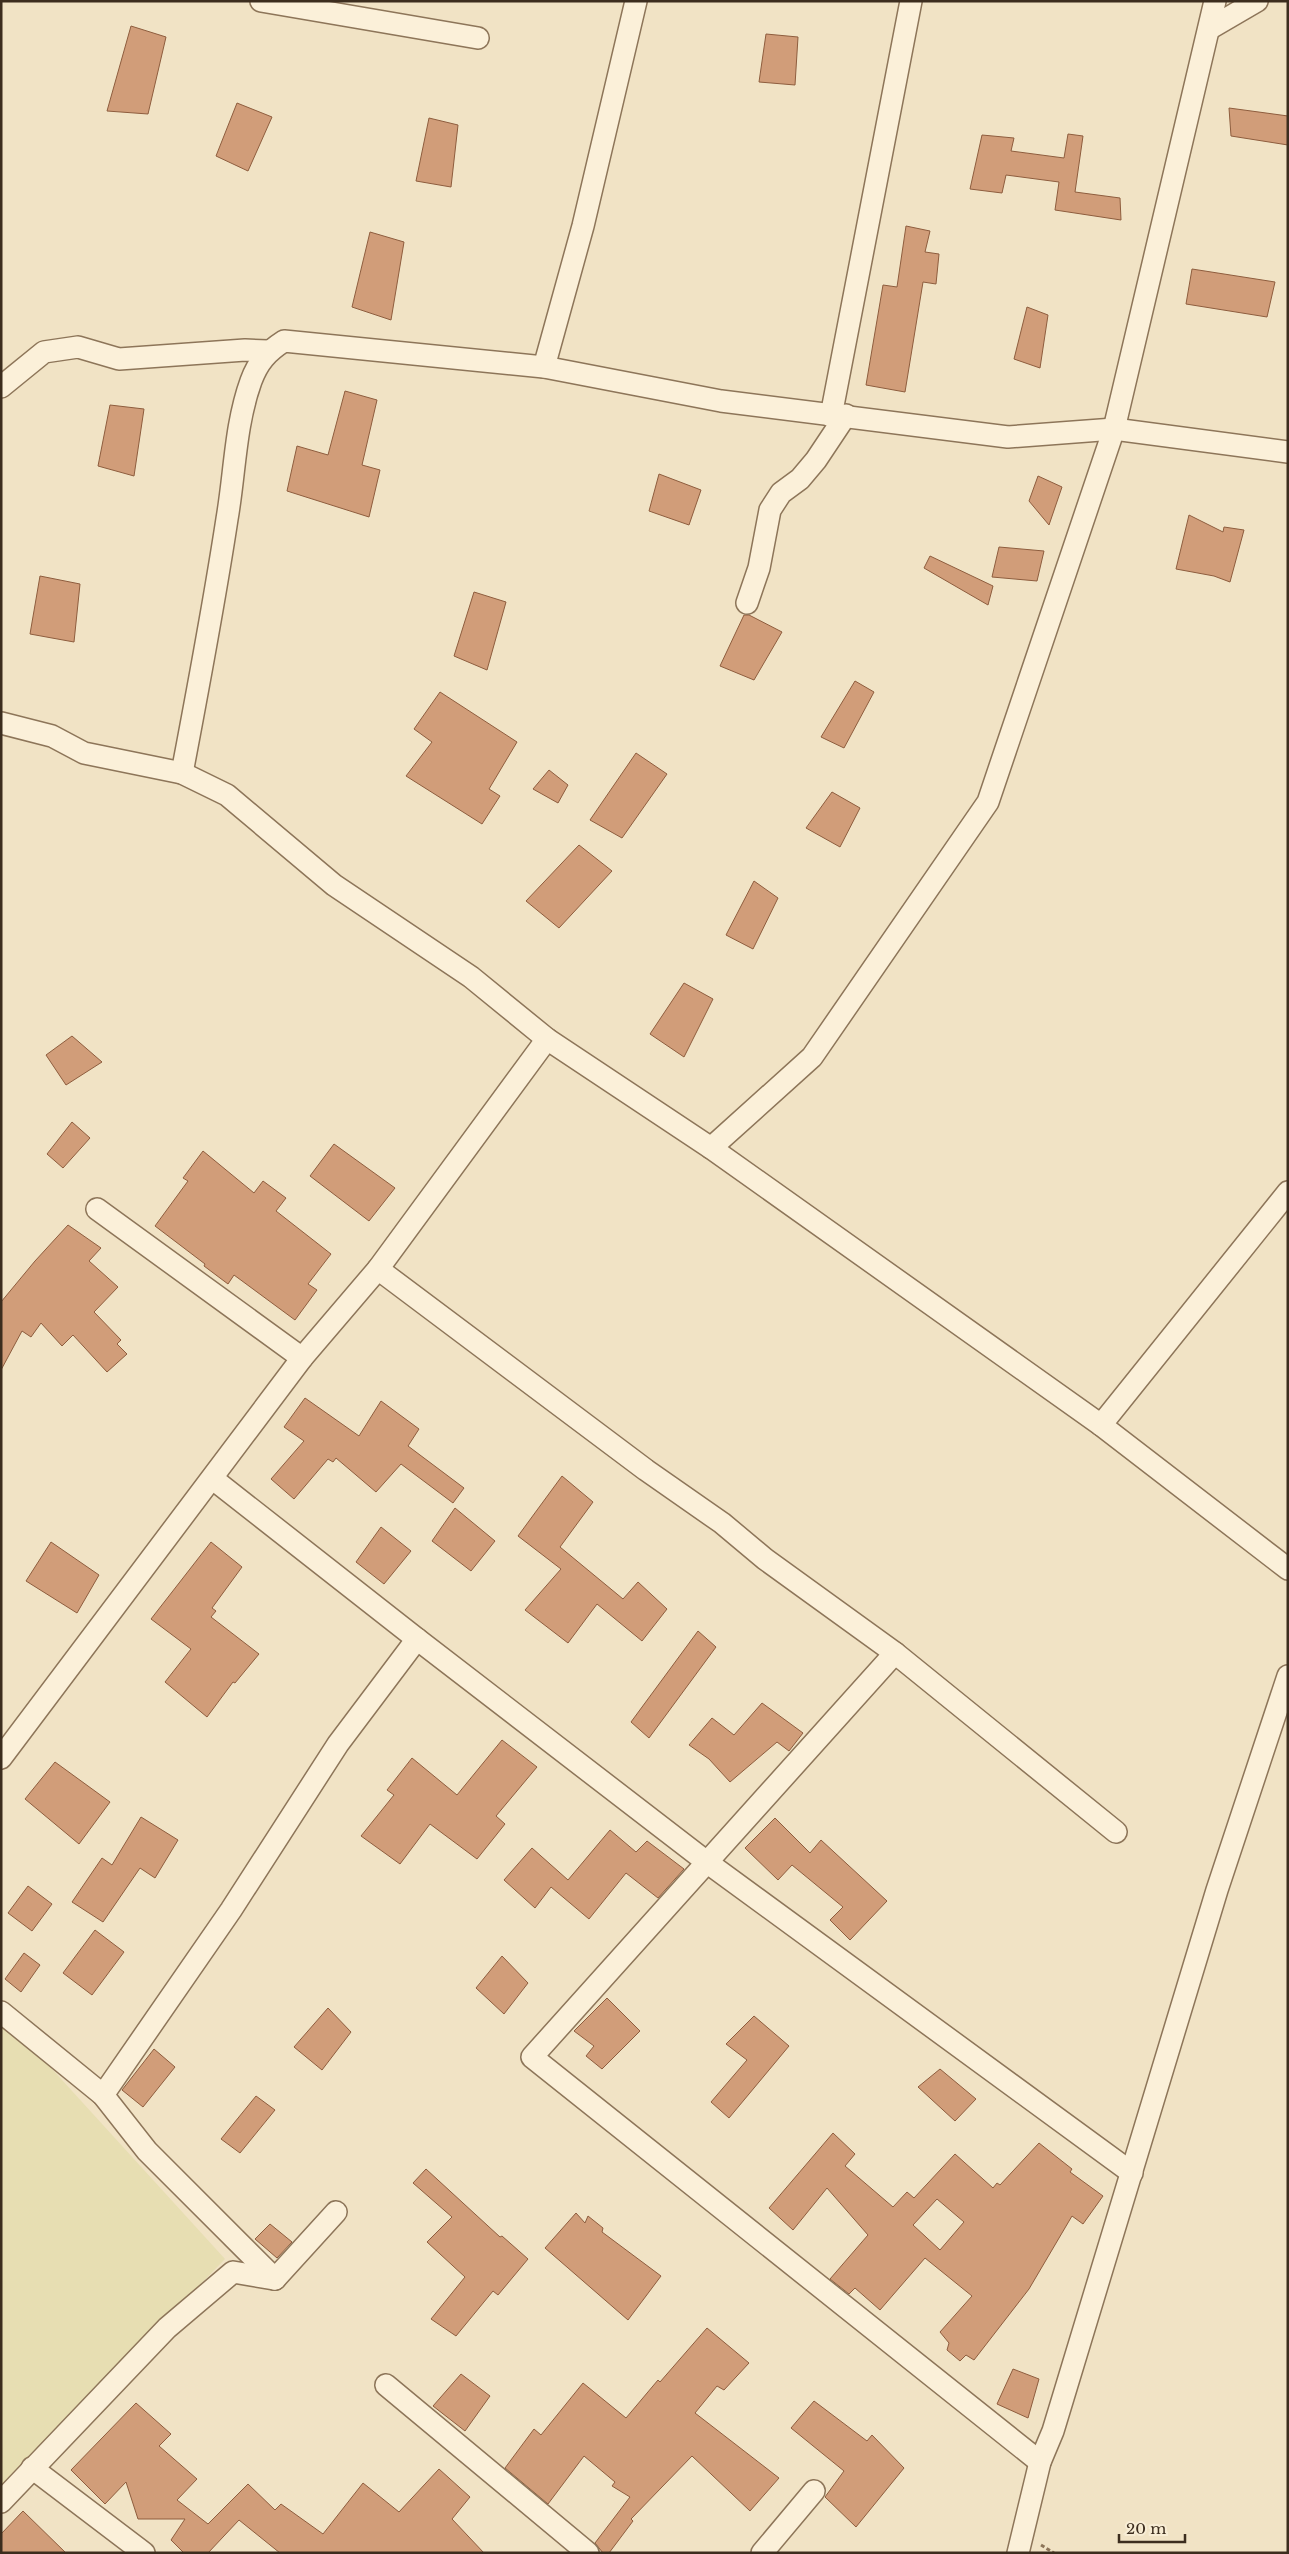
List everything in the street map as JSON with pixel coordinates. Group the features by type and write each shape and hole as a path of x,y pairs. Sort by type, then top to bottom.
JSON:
{"street":[{"path":"261,1 478,38"},
{"path":"544,367 583,226 636,1"},
{"path":"747,603 759,568 770,510 781,493 800,479 816,460 839,416 911,1"},
{"path":"711,1148 812,1057 988,802 1114,430 1215,1"},
{"path":"1209,29 1257,1"},
{"path":"182,773 212,614 237,436 251,382 258,365 268,351 284,341 544,367 721,401 1008,437 1114,430 1288,452"},
{"path":"1,387 44,352 53,350 78,347 119,359 245,350 268,351"},
{"path":"1,723 52,736 84,753 182,773 227,795 334,885 471,977 547,1040 711,1148 1102,1425 1288,1569"},
{"path":"1,1758 302,1358 378,1269 547,1040"},
{"path":"1102,1425 1288,1192"},
{"path":"98,1209 302,1358"},
{"path":"378,1269 646,1470 722,1523 765,1559 895,1653 1116,1832"},
{"path":"213,1478 417,1639 708,1863 1132,2172"},
{"path":"103,2095 231,1910 338,1744 417,1639"},
{"path":"895,1653 532,2057 1040,2462"},
{"path":"1018,2553 1040,2462 1053,2430 1217,1890 1288,1676"},
{"path":"1,2012 103,2095 148,2150 275,2279"},
{"path":"275,2279 336,2212"},
{"path":"1,2502 167,2328 233,2272 275,2279"},
{"path":"386,2385 588,2553"},
{"path":"32,2468 144,2553"},
{"path":"762,2553 814,2491"}],"shaded area":[{"path":"1,2013 225,2259 1,2489"}],"building":[{"path":"131,26 166,37 148,114 107,111"},
{"path":"766,34 798,37 795,85 759,82"},
{"path":"237,103 272,117 248,171 216,156"},
{"path":"1229,108 1288,116 1288,145 1231,136"},
{"path":"429,118 458,125 451,187 416,181"},
{"path":"1068,134 1083,136 1075,192 1120,198 1121,220 1055,210 1059,182 1006,175 1002,193 970,189 982,135 1014,138 1011,151 1064,158"},
{"path":"906,226 930,231 925,252 939,254 936,284 923,282 905,392 866,385 883,285 897,287"},
{"path":"370,232 404,242 391,320 352,307"},
{"path":"1192,269 1275,282 1267,317 1186,304"},
{"path":"1027,307 1048,315 1040,368 1014,359"},
{"path":"345,391 377,400 362,465 380,470 369,517 287,491 297,446 328,455"},
{"path":"110,405 144,409 134,476 98,466"},
{"path":"659,474 701,490 689,525 649,511"},
{"path":"1038,476 1062,487 1049,525 1029,501"},
{"path":"1189,515 1223,532 1224,527 1244,530 1230,582 1214,576 1176,569"},
{"path":"999,547 1044,551 1037,581 992,577"},
{"path":"930,556 993,586 988,605 924,568"},
{"path":"40,576 80,584 74,642 30,634"},
{"path":"474,592 506,602 487,670 454,656"},
{"path":"744,615 749,615 782,632 754,680 720,666"},
{"path":"855,681 874,692 844,748 821,737"},
{"path":"440,692 517,742 489,789 500,796 482,824 406,776 432,742 414,729"},
{"path":"636,753 667,774 622,838 590,820"},
{"path":"549,770 568,785 558,803 533,789"},
{"path":"832,792 860,808 840,847 806,828"},
{"path":"579,845 612,871 559,928 526,901"},
{"path":"754,881 778,898 753,949 726,935"},
{"path":"684,983 713,999 684,1057 650,1034"},
{"path":"72,1036 102,1062 66,1085 46,1055"},
{"path":"72,1122 90,1138 63,1168 47,1154"},
{"path":"334,1144 395,1188 369,1221 310,1176"},
{"path":"203,1151 254,1193 263,1181 286,1198 276,1211 331,1254 308,1284 317,1290 295,1320 234,1275 228,1284 155,1226 188,1181 183,1178"},
{"path":"68,1225 101,1248 89,1261 118,1287 94,1312 121,1340 117,1344 127,1354 107,1372 73,1335 62,1346 41,1323 31,1337 22,1331 1,1370 1,1302"},
{"path":"305,1398 359,1436 381,1401 419,1429 408,1446 464,1488 453,1503 401,1464 376,1492 336,1458 333,1462 328,1459 294,1499 271,1479 304,1441 284,1427"},
{"path":"562,1476 593,1502 560,1547 623,1599 638,1582 667,1609 642,1641 597,1604 568,1643 525,1610 561,1569 518,1536"},
{"path":"455,1508 495,1541 471,1571 432,1541"},
{"path":"381,1527 411,1551 384,1584 356,1562"},
{"path":"51,1542 99,1575 77,1613 26,1581"},
{"path":"211,1542 242,1567 212,1608 216,1611 211,1617 259,1654 235,1683 233,1682 207,1717 165,1682 191,1649 151,1619"},
{"path":"698,1631 716,1647 649,1738 631,1722"},
{"path":"762,1703 803,1733 789,1751 777,1742 730,1782 709,1759 689,1745 712,1718 734,1735"},
{"path":"502,1740 537,1767 496,1816 505,1824 477,1859 430,1824 400,1864 361,1836 394,1795 387,1790 412,1758 457,1795"},
{"path":"55,1762 110,1802 79,1844 25,1799"},
{"path":"141,1817 178,1840 155,1878 140,1868 103,1922 72,1902 102,1858 112,1865"},
{"path":"775,1818 810,1853 821,1840 887,1901 850,1940 830,1920 843,1907 792,1865 778,1880 745,1848"},
{"path":"610,1830 636,1852 647,1841 684,1869 658,1898 626,1873 589,1919 551,1887 535,1908 504,1880 532,1848 568,1880"},
{"path":"28,1886 52,1904 32,1931 8,1913"},
{"path":"95,1930 124,1952 92,1995 63,1973"},
{"path":"24,1953 40,1965 21,1992 5,1979"},
{"path":"502,1956 528,1983 504,2014 476,1988"},
{"path":"607,1998 640,2031 602,2069 586,2056 594,2046 574,2031"},
{"path":"328,2008 351,2032 322,2070 294,2047"},
{"path":"754,2016 789,2046 729,2118 711,2102 747,2060 726,2044"},
{"path":"154,2049 175,2067 143,2107 122,2090"},
{"path":"940,2069 976,2099 955,2121 918,2087"},
{"path":"256,2096 275,2110 240,2153 221,2139"},
{"path":"833,2133 855,2154 845,2166 893,2207 907,2192 914,2198 955,2154 993,2188 997,2183 1000,2185 1039,2143 1072,2169 1070,2172 1103,2196 1083,2224 1072,2216 1029,2289 974,2360 966,2355 960,2361 947,2350 949,2343 940,2332 972,2296 925,2258 880,2310 855,2288 849,2294 830,2279 868,2235 827,2188 793,2230 769,2208","holes":["937,2199 964,2222 940,2250 913,2225"]},
{"path":"426,2169 500,2237 502,2236 528,2259 498,2295 493,2291 456,2336 431,2319 465,2277 427,2242 452,2217 413,2183"},
{"path":"576,2213 585,2223 588,2216 603,2228 602,2232 661,2276 628,2320 545,2248"},
{"path":"270,2224 292,2242 277,2258 255,2239"},
{"path":"707,2328 749,2363 724,2390 717,2386 695,2413 779,2478 750,2511 692,2456 631,2519 633,2521 609,2553 603,2553 595,2543 630,2497 612,2486 615,2482 584,2456 548,2504 505,2468 534,2429 541,2435 583,2383 626,2418 658,2380 660,2382"},
{"path":"1013,2369 1039,2379 1028,2418 997,2404"},
{"path":"461,2374 490,2396 465,2431 433,2406"},
{"path":"814,2401 867,2441 872,2435 904,2468 856,2527 825,2497 844,2471 791,2428"},
{"path":"136,2403 171,2434 159,2446 197,2479 177,2500 208,2524 248,2484 275,2510 281,2504 323,2534 363,2483 399,2512 439,2469 470,2497 452,2519 484,2553 280,2553 239,2520 208,2553 184,2553 171,2540 185,2519 138,2519 126,2482 105,2504 71,2470"},
{"path":"23,2511 66,2553 1,2553 1,2534"}]}
